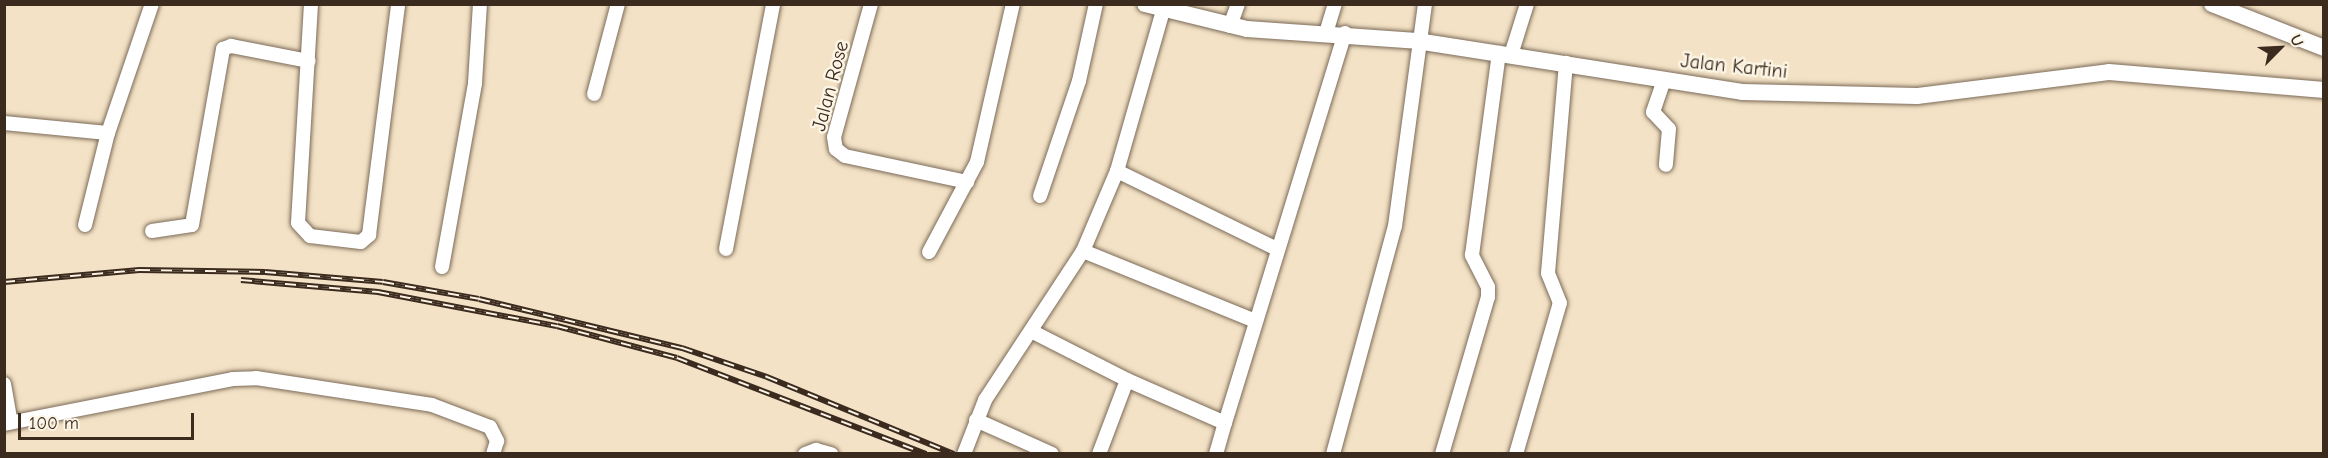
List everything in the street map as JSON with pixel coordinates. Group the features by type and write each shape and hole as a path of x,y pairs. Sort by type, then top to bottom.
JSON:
{"street":[{"path":"85,225 108,133 152,4"},
{"path":"311,4 298,223 310,236 361,242 369,235 398,4"},
{"path":"442,267 475,83 480,4"},
{"path":"594,94 618,4"},
{"path":"726,249 773,4"},
{"name":"Jalan Rose","path":"871,4 834,137 836,150 845,156 967,182"},
{"path":"929,252 977,162 1014,4"},
{"path":"1040,196 1079,81 1095,4"},
{"name":"Jalan Kartini","path":"1144,4 1165,6 1230,26 1345,33 1418,41 1742,92 1911,97 2109,72 2324,90"},
{"path":"1230,26 1238,4"},
{"path":"1326,33 1335,4"},
{"path":"1333,453 1395,226 1418,41 1425,4"},
{"path":"1442,453 1488,297 1488,287 1472,255 1505,54 1527,4"},
{"path":"2211,4 2324,48"},
{"path":"964,453 976,420 1083,251 1117,171 1165,6"},
{"path":"1216,453 1345,33"},
{"path":"152,231 192,225 223,49 231,45 309,61"},
{"path":"1516,453 1560,303 1548,273 1566,63"},
{"path":"1664,80 1653,112 1669,129 1666,165"},
{"path":"4,123 108,133"},
{"path":"1117,171 1277,249"},
{"path":"1083,251 1255,321"},
{"path":"1031,331 1127,380 1225,423"},
{"path":"4,384 8,423 232,379 256,378 432,405 490,427 497,441 493,453"},
{"path":"1099,453 1127,380"},
{"path":"976,420 1052,453"},
{"path":"805,453 816,450 831,453"}],"railway":[{"path":"4,282 139,270 265,272 383,282 479,299 682,348 767,377 954,454"},
{"path":"241,280 378,292 557,326 677,358 926,454"}]}
